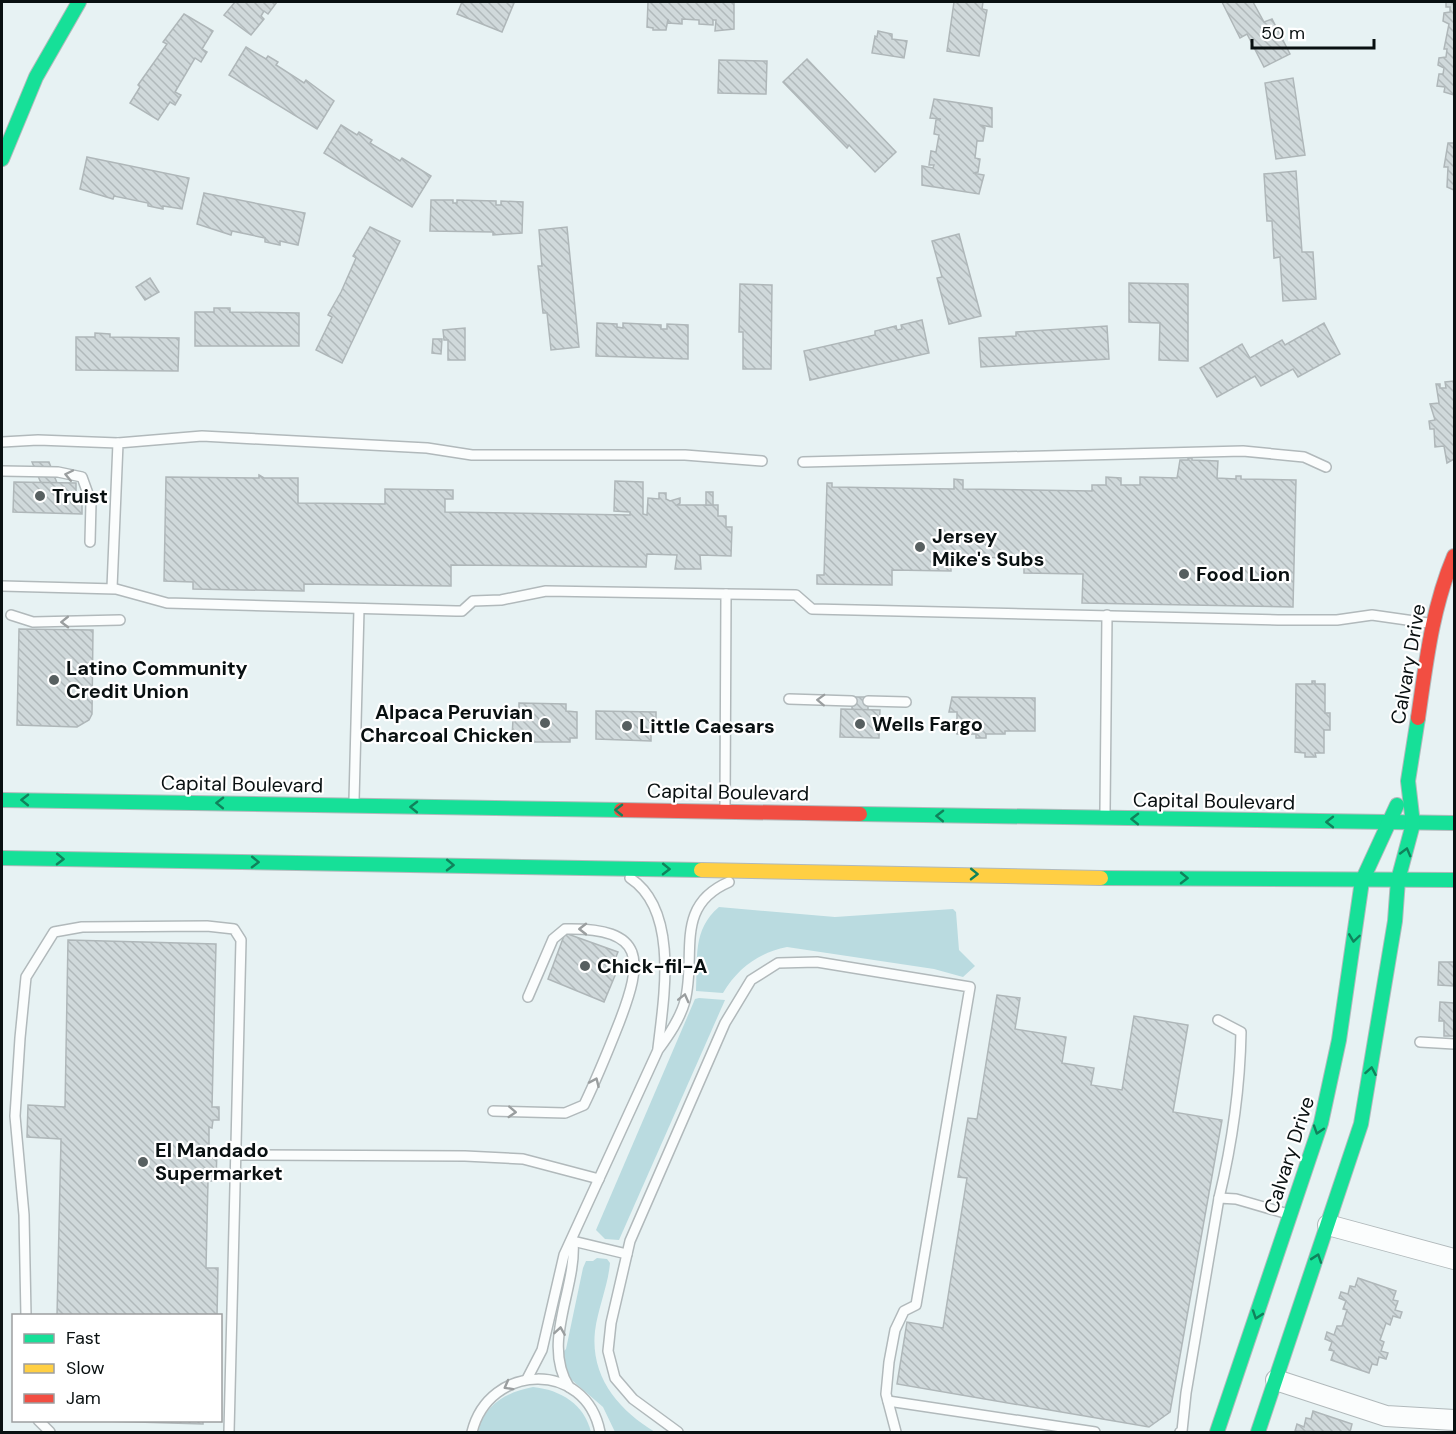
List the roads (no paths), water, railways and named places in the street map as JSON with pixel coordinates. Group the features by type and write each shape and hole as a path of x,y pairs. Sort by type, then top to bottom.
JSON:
{"main road":[{"path":"2,159 36,77 80,2"},
{"name":"Calvary Drive","path":"1217,1432 1307,1219 1361,1124 1395,921 1398,880 1413,824 1408,781 1432,623 1441,587 1455,556"},
{"name":"Calvary Drive","path":"1258,1432 1276,1380 1307,1219 1321,1123 1334,1068 1362,881 1408,781"},
{"name":"Capital Boulevard","path":"2,800 1388,824 1455,823"},
{"path":"2,858 1362,881 1455,880"}],"street":[{"path":"1307,1219 1455,1258"},
{"path":"1276,1380 1386,1416 1455,1420"}],"lane":[{"path":"2,442 38,440 118,443 202,436 427,448 472,455 686,455 762,461"},
{"path":"112,588 118,443"},
{"path":"803,462 1243,451 1304,457 1326,467"},
{"path":"2,471 58,472 82,477 91,502 90,542"},
{"path":"2,586 112,588 167,603 358,609 462,611 473,601 501,600 546,591 796,595 812,609 1337,620 1372,615 1432,623"},
{"path":"724,812 726,594"},
{"path":"354,805 358,609"},
{"path":"11,615 33,622 120,620"},
{"path":"1105,818 1107,615"},
{"path":"789,699 852,701"},
{"path":"868,701 906,702"},
{"path":"610,868 633,879 653,905 663,927 662,1011 658,1050"},
{"path":"528,1379 538,1362 564,1255 573,1241 658,1050 670,1033 685,1001 692,917 713,891 756,870"},
{"path":"26,1314 24,1215 15,1116 26,977 54,932 82,927 207,926 234,929 241,940 229,1432"},
{"path":"493,1111 565,1113 584,1105 632,988 636,967 632,952 622,940 607,931 565,929 554,939 528,998"},
{"path":"678,1432 633,1399 615,1378 608,1351 611,1323 627,1254 674,1137 725,1023 751,980 778,963 817,962 970,987 916,1305 904,1311 895,1330 889,1362 888,1401 896,1432"},
{"path":"1180,1432 1182,1431 1186,1393 1234,1114 1241,1032 1218,1020"},
{"path":"1420,1042 1455,1044"},
{"path":"236,1155 465,1156 523,1159 599,1179"},
{"path":"1219,1198 1236,1199 1307,1219"},
{"path":"573,1241 627,1254"},
{"path":"573,1241 574,1260 557,1358 561,1375 569,1387 590,1406 600,1432"},
{"path":"472,1432 480,1410 491,1396 510,1384 528,1379 548,1379 569,1387"},
{"path":"888,1401 1034,1428 1095,1432"}],"place":[{"name":"Truist","path":"40,496"},
{"name":"Jersey Mike's Subs","path":"920,547"},
{"name":"Food Lion","path":"1184,574"},
{"name":"Latino Community Credit Union","path":"54,680"},
{"name":"Alpaca Peruvian Charcoal Chicken","path":"545,723"},
{"name":"Wells Fargo","path":"860,724"},
{"name":"Little Caesars","path":"627,726"},
{"name":"Chick-fil-A","path":"585,966"},
{"name":"El Mandado Supermarket","path":"143,1162"}]}
